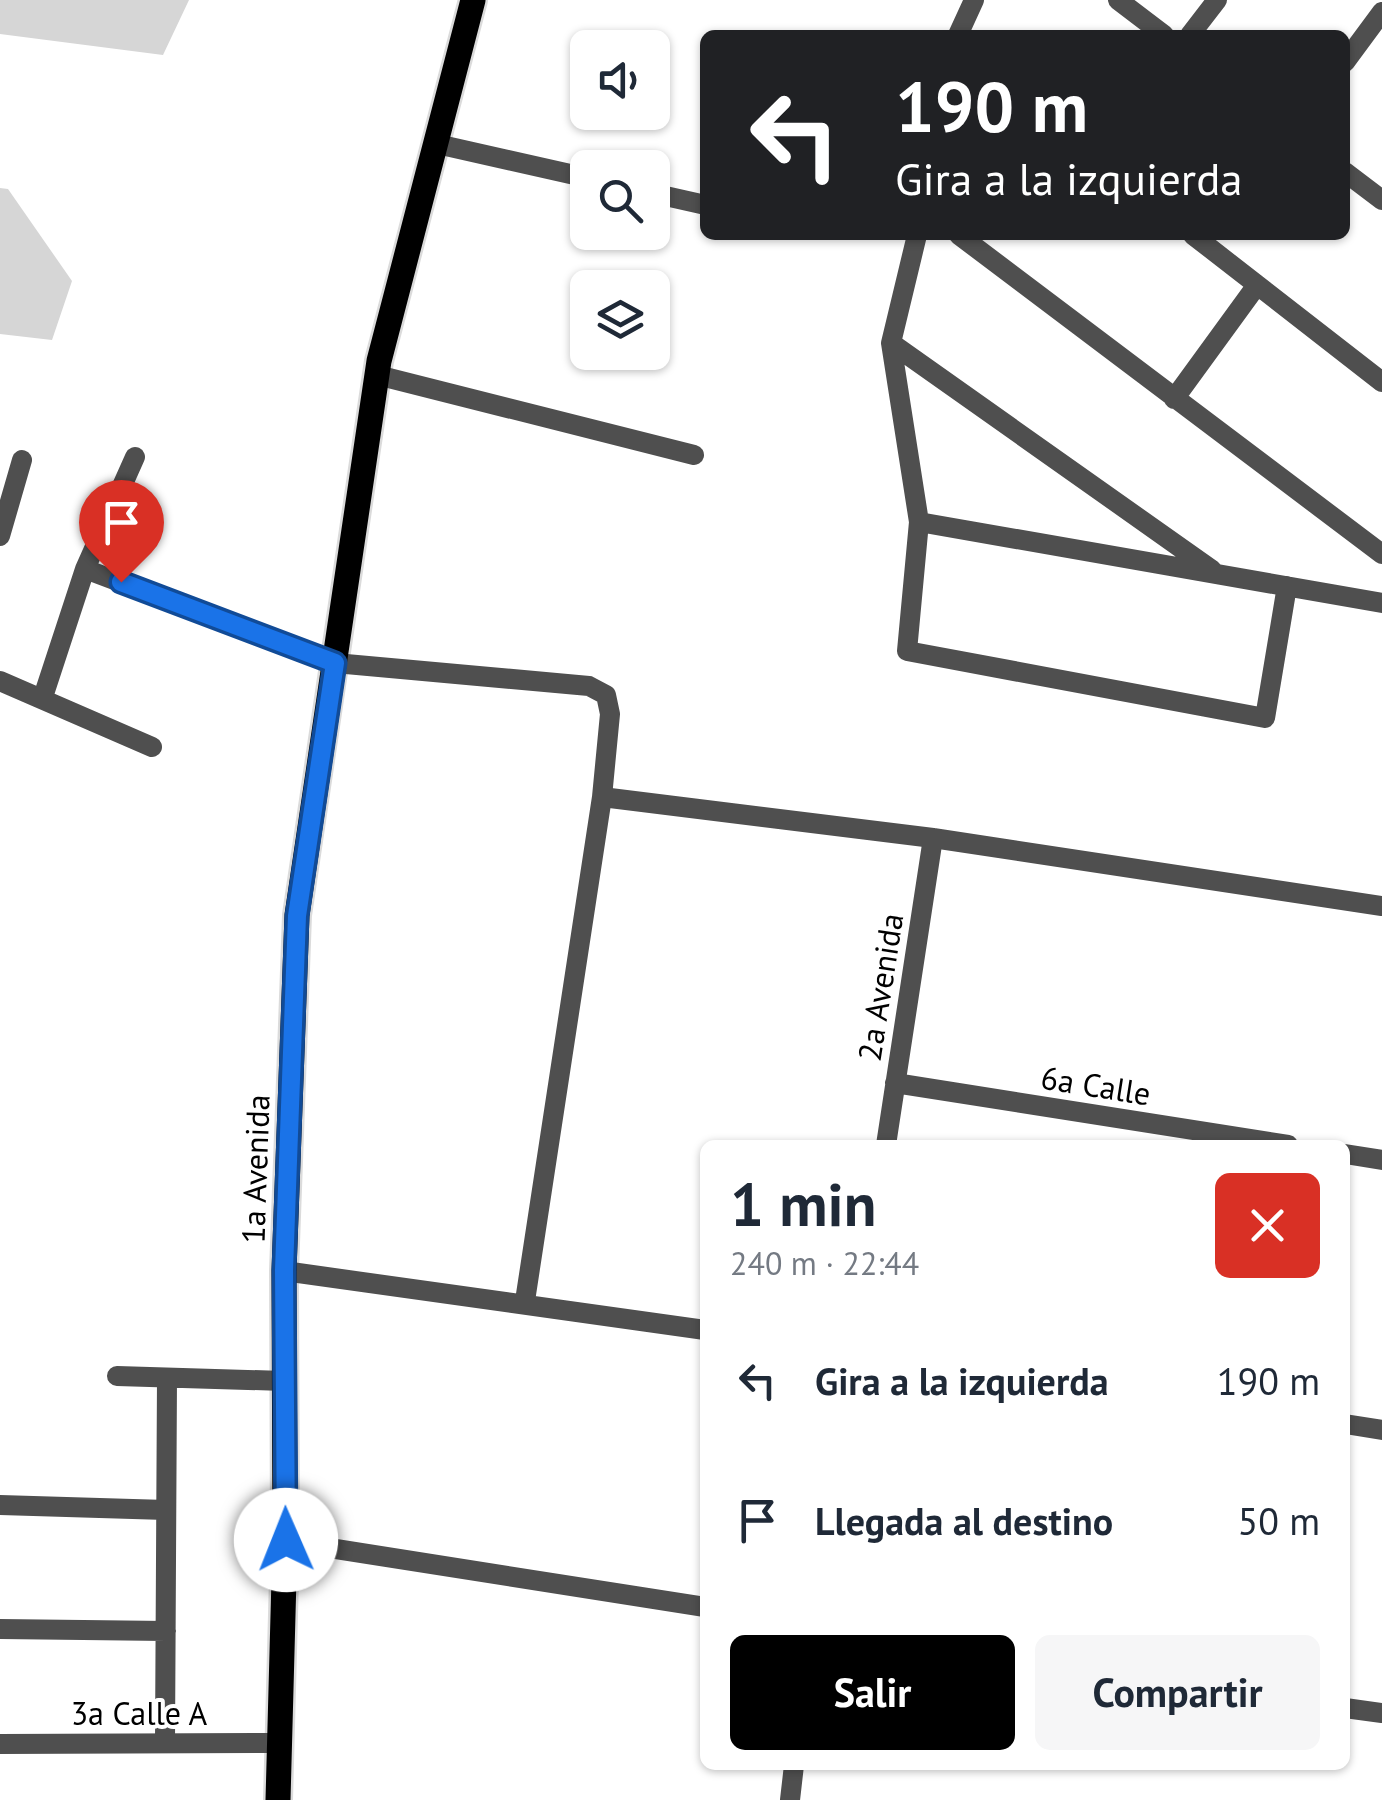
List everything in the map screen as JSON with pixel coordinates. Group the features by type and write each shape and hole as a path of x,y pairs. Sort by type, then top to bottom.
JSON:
{"main road":[{"name":"1a Avenida","path":"278,1800 286,1540 284,1270 297,916 377,375 474,0"}],"street":[{"path":"960,30 974,0"},
{"path":"1118,0 1157,30"},
{"path":"1194,30 1216,0"},
{"path":"1350,55 1382,12"},
{"path":"437,144 570,174"},
{"path":"1350,176 1382,200"},
{"path":"670,197 700,204"},
{"path":"916,240 891,343 918,522 907,651 1265,718 1287,586"},
{"path":"966,240 1382,554"},
{"path":"1199,240 1382,382"},
{"path":"1174,398 1257,285"},
{"path":"891,343 1219,576"},
{"path":"377,375 694,455"},
{"path":"43,698 86,569 134,457"},
{"path":"0,536 22,460"},
{"path":"918,522 1382,603"},
{"path":"86,569 335,663 589,686 606,696 610,714 602,797 525,1301"},
{"path":"0,680 152,747"},
{"path":"602,797 933,838 1382,906"},
{"name":"2a Avenida","path":"887,1140 933,838"},
{"name":"6a Calle","path":"895,1084 1256,1140"},
{"path":"1350,1155 1382,1160"},
{"path":"284,1270 525,1301 700,1329"},
{"path":"117,1376 284,1381"},
{"path":"165,1742 167,1378"},
{"path":"1350,1425 1382,1430"},
{"path":"0,1505 166,1510"},
{"path":"286,1540 700,1606"},
{"path":"0,1628 166,1631"},
{"path":"1350,1709 1382,1714"},
{"name":"3a Calle A","path":"0,1744 278,1743"},
{"path":"790,1800 793,1770"}],"shaded area":[{"path":"0,0 189,0 163,55 0,34"},
{"path":"0,188 8,189 72,281 52,340 0,334"}],"route":[{"path":"121,582 335,663 297,916 284,1270 286,1540"}]}
